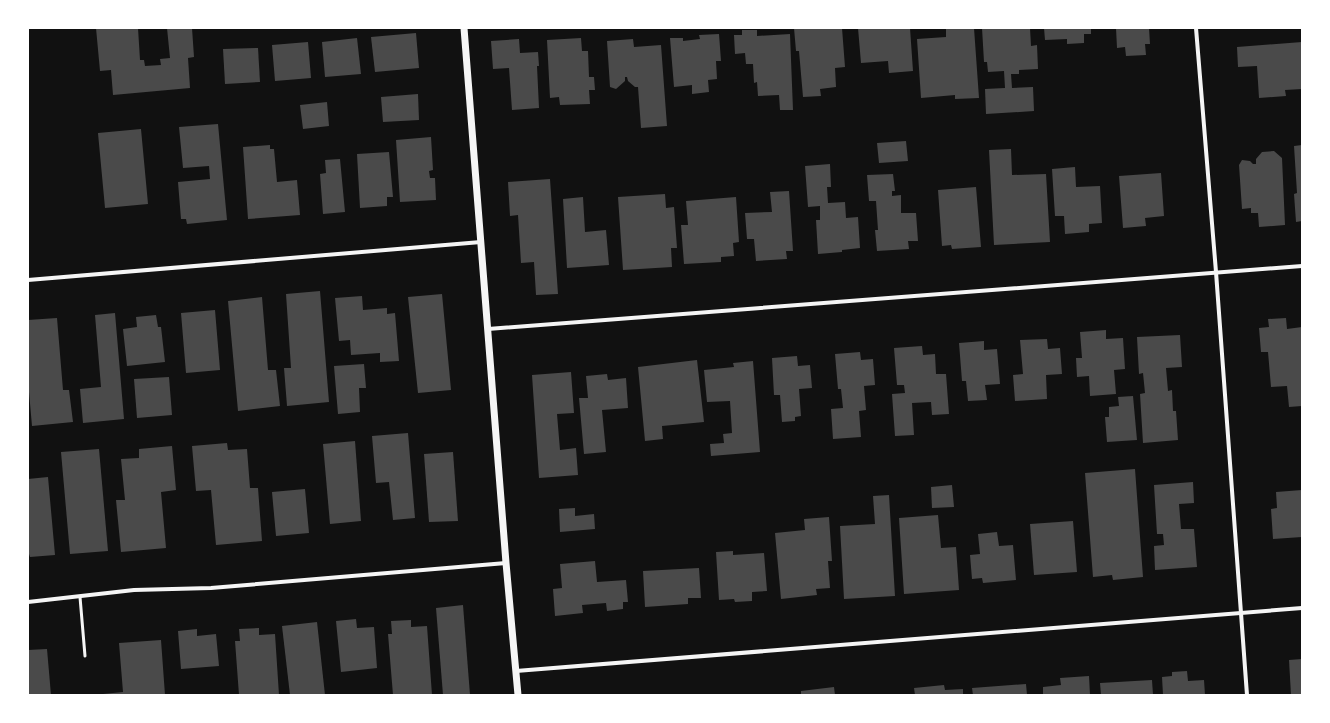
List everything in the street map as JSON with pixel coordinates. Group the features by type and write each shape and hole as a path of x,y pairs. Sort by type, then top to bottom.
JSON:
{"street":[{"path":"464,28 506,563 518,695"},
{"path":"1196,28 1216,272 1247,695"},
{"path":"28,280 481,242"},
{"path":"488,329 1302,266"},
{"path":"28,602 134,590 211,588 506,563"},
{"path":"516,671 1302,608"}],"lane":[{"path":"80,597 85,656"}],"building":[{"path":"96,28 138,28 140,60 144,60 145,66 161,65 160,59 170,58 167,28 192,28 194,57 188,58 190,88 113,95 111,70 100,71"},
{"path":"794,28 842,28 845,67 835,68 836,87 820,89 821,96 803,97 799,51 796,51"},
{"path":"858,28 910,28 913,71 889,73 888,61 861,63"},
{"path":"946,28 974,28 979,98 955,99 955,95 921,98 917,39 946,37"},
{"path":"982,28 1030,28 1031,46 1037,45 1038,69 1019,70 1019,74 1011,74 1012,88 1033,87 1034,111 986,114 985,89 1005,88 1004,71 988,72 987,62 984,62"},
{"path":"1044,28 1091,28 1091,34 1084,34 1084,43 1067,44 1067,39 1045,40"},
{"path":"1116,28 1149,28 1150,44 1145,44 1146,55 1126,56 1125,47 1117,48"},
{"path":"742,30 757,30 757,36 790,34 793,110 780,110 779,95 758,96 757,82 754,83 753,64 746,64 745,53 735,54 734,35 742,35"},
{"path":"416,33 419,68 375,72 371,37"},
{"path":"719,34 721,61 716,61 717,79 708,80 709,92 692,94 692,85 674,87 670,38 683,38 683,41 700,39 699,35"},
{"path":"357,38 361,74 325,77 322,42"},
{"path":"581,38 582,51 588,51 589,77 594,77 595,90 589,90 590,104 560,105 559,97 550,98 547,40"},
{"path":"519,39 520,53 538,52 539,66 537,66 539,108 512,110 509,68 493,69 491,41"},
{"path":"633,39 634,47 661,45 667,126 641,128 638,87 635,87 628,81 627,77 625,77 625,81 616,89 610,87 607,41"},
{"path":"308,42 311,78 275,81 272,45"},
{"path":"1302,42 1302,89 1285,90 1286,96 1259,98 1257,66 1238,67 1237,47"},
{"path":"258,48 260,82 225,84 223,49"},
{"path":"418,94 419,120 383,122 381,97"},
{"path":"327,102 329,126 303,129 300,105"},
{"path":"218,124 227,220 187,224 186,219 181,219 178,182 210,179 209,166 183,168 179,127"},
{"path":"141,129 148,204 105,208 98,133"},
{"path":"431,137 433,170 429,171 430,178 435,178 436,200 400,202 396,140"},
{"path":"906,141 908,161 879,163 877,143"},
{"path":"270,145 270,149 274,149 277,182 297,180 300,215 248,219 243,147"},
{"path":"1302,145 1302,221 1296,222 1294,194 1297,193 1294,146"},
{"path":"1011,149 1012,175 1046,174 1050,242 994,245 989,150"},
{"path":"1274,151 1282,158 1285,225 1259,227 1258,213 1251,213 1251,208 1242,209 1239,165 1242,160 1250,161 1253,164 1256,164 1256,159 1262,152"},
{"path":"389,152 393,197 387,197 387,206 360,208 357,154"},
{"path":"340,159 345,212 323,214 320,174 326,173 325,160"},
{"path":"830,164 831,187 827,187 828,203 845,202 846,218 858,217 860,248 842,250 842,252 818,254 816,220 820,220 820,206 808,207 805,166"},
{"path":"1075,167 1076,187 1100,186 1102,223 1089,224 1089,232 1065,234 1064,216 1055,216 1052,169"},
{"path":"1161,173 1164,216 1145,218 1146,226 1123,228 1119,176"},
{"path":"893,174 895,191 892,191 892,196 901,195 901,213 916,213 918,241 908,241 909,249 877,251 875,230 878,230 876,201 869,201 867,175"},
{"path":"550,179 558,294 536,295 534,262 521,263 518,215 510,216 508,182"},
{"path":"976,187 981,247 952,249 951,245 942,246 938,190"},
{"path":"789,191 793,251 786,251 787,259 756,261 754,239 747,239 745,213 772,212 770,192"},
{"path":"665,194 666,208 674,207 677,248 671,248 672,267 623,270 618,197"},
{"path":"583,197 585,232 606,230 609,265 567,268 563,199"},
{"path":"736,197 739,242 733,243 734,256 721,257 721,262 684,264 681,225 688,225 686,201"},
{"path":"320,291 329,402 287,406 284,368 291,368 286,294"},
{"path":"442,294 451,390 418,393 408,297"},
{"path":"362,296 363,310 387,308 387,314 395,313 399,361 380,362 380,353 351,355 350,340 339,341 335,298"},
{"path":"262,297 268,370 276,370 280,406 238,411 228,301"},
{"path":"215,310 220,370 186,373 181,313"},
{"path":"115,313 124,419 83,423 80,389 101,387 95,315"},
{"path":"156,315 158,327 161,327 165,362 127,366 123,329 137,327 136,317"},
{"path":"57,318 63,390 69,390 73,422 32,426 28,381 28,320"},
{"path":"1286,318 1287,329 1302,327 1302,406 1289,407 1287,386 1271,387 1268,352 1261,352 1259,328 1269,327 1268,319"},
{"path":"1106,330 1106,339 1123,338 1125,369 1114,370 1116,394 1090,396 1089,376 1077,377 1076,358 1082,358 1080,332"},
{"path":"1180,335 1182,367 1166,368 1168,391 1172,390 1173,411 1176,411 1178,440 1143,443 1140,394 1145,393 1143,373 1139,374 1137,337"},
{"path":"1047,339 1048,349 1060,348 1062,374 1046,375 1047,399 1015,401 1013,375 1023,374 1020,340"},
{"path":"984,341 984,350 997,349 1000,384 985,385 987,400 968,401 966,381 962,381 959,343"},
{"path":"922,346 923,355 935,354 936,374 946,374 949,414 932,415 931,402 912,403 914,435 895,436 892,394 905,393 904,385 897,385 894,348"},
{"path":"860,352 861,360 873,359 875,385 864,386 866,410 859,411 861,437 833,439 831,409 843,408 841,389 838,389 835,354"},
{"path":"797,356 798,366 810,365 812,388 799,389 801,416 795,417 795,421 782,422 780,395 774,395 772,358"},
{"path":"697,360 704,422 662,426 663,439 645,441 638,367"},
{"path":"753,361 760,452 711,456 710,444 724,443 723,434 732,433 730,401 707,402 704,370 734,367 733,363"},
{"path":"364,364 366,388 359,388 360,412 338,414 334,366"},
{"path":"571,372 574,413 557,414 560,450 576,448 578,475 539,478 532,375"},
{"path":"607,374 608,380 626,378 628,408 602,410 606,452 584,454 579,398 588,398 586,376"},
{"path":"169,377 172,415 137,418 134,379"},
{"path":"1133,396 1137,440 1107,442 1105,417 1109,417 1109,407 1119,406 1118,397"},
{"path":"408,433 415,518 393,520 389,482 376,483 372,436"},
{"path":"355,441 361,521 330,524 323,444"},
{"path":"227,443 228,450 247,449 250,488 258,488 262,541 216,545 211,490 196,491 192,446"},
{"path":"172,446 176,490 161,492 166,548 121,552 116,500 125,500 121,459 139,458 139,449"},
{"path":"99,449 108,551 70,554 61,452"},
{"path":"453,452 458,521 429,522 424,454"},
{"path":"1135,469 1143,577 1113,580 1112,575 1093,577 1085,473"},
{"path":"48,477 55,555 30,557 28,554 28,479"},
{"path":"1193,482 1194,503 1179,504 1181,529 1194,529 1197,567 1155,570 1154,546 1164,545 1163,534 1157,534 1154,485"},
{"path":"952,485 954,507 932,508 931,487"},
{"path":"305,489 309,533 276,536 272,492"},
{"path":"1302,490 1302,537 1273,539 1271,509 1277,508 1276,492"},
{"path":"889,495 895,596 844,599 840,526 875,524 873,496"},
{"path":"575,508 575,516 594,514 595,529 560,532 559,509"},
{"path":"938,515 941,548 956,547 959,590 904,594 899,518"},
{"path":"829,517 832,561 828,561 830,588 816,589 817,595 781,599 775,533 805,530 804,519"},
{"path":"1073,521 1077,572 1034,575 1030,524"},
{"path":"997,532 999,546 1013,545 1016,580 983,583 982,578 972,579 970,555 980,554 978,534"},
{"path":"733,551 733,555 764,553 767,591 752,592 752,601 735,602 734,599 719,600 716,552"},
{"path":"595,561 597,582 626,580 628,602 623,602 623,609 607,611 606,603 582,605 583,613 555,616 553,589 562,588 560,564"},
{"path":"699,568 701,598 688,598 688,604 645,607 643,571"},
{"path":"463,605 470,695 443,695 436,608"},
{"path":"356,619 357,628 374,627 377,668 341,672 336,621"},
{"path":"411,620 411,627 427,626 432,695 393,695 388,634 392,634 391,621"},
{"path":"317,622 325,695 290,695 282,626"},
{"path":"259,628 259,635 275,634 279,695 239,695 235,641 240,641 239,629"},
{"path":"197,629 197,636 216,634 219,666 181,669 178,631"},
{"path":"161,640 165,695 103,695 123,692 119,643"},
{"path":"47,649 51,695 28,695 28,650"},
{"path":"1302,659 1302,695 1291,695 1289,660"},
{"path":"1187,671 1188,681 1204,680 1205,695 1163,695 1162,677 1172,676 1172,672"},
{"path":"1089,676 1090,695 1043,695 1043,687 1061,685 1060,678"},
{"path":"1152,680 1153,695 1101,695 1100,683"},
{"path":"1026,684 1027,695 973,695 972,688"},
{"path":"944,685 945,690 963,689 963,695 915,695 914,688"},
{"path":"834,687 835,695 801,695 801,691"}]}
